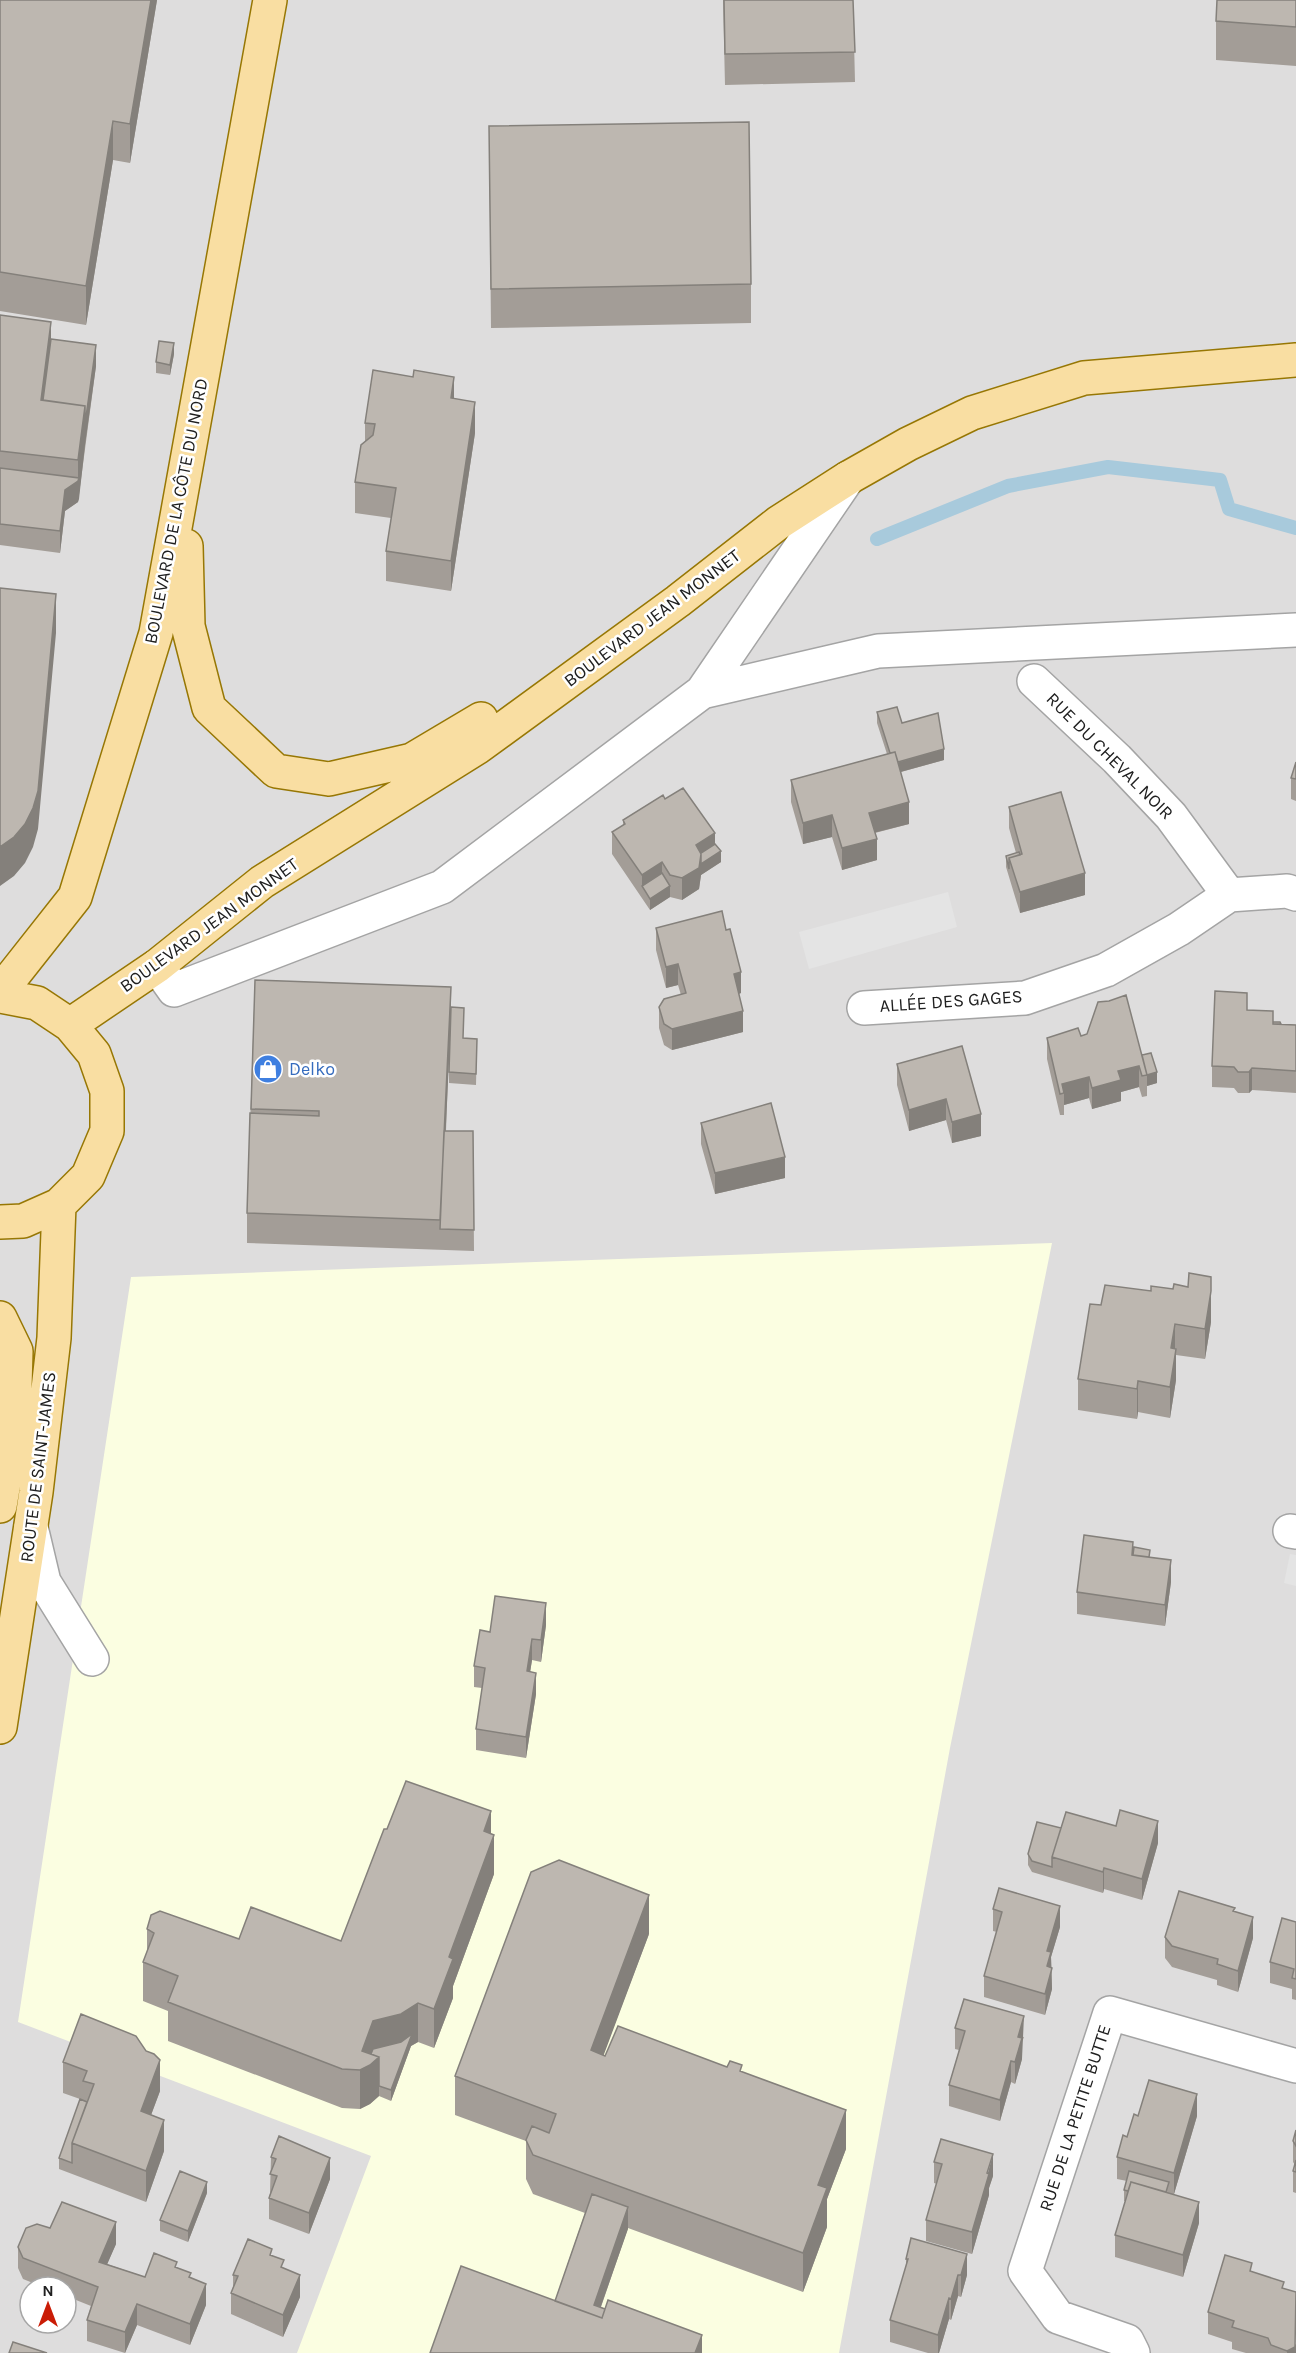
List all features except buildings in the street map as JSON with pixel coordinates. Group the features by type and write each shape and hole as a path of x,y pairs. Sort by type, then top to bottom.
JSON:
{"main road":[{"name":"BOULEVARD DE LA CÔTE DU NORD","path":"0,994 75,897 156,633 270,0"},
{"name":"BOULEVARD JEAN MONNET","path":"70,1025 157,966 262,882 478,747 678,601 778,523 848,478 908,444 972,413 1084,378 1296,360"},
{"path":"184,478 188,626 208,708 276,771 329,779 412,760 503,706 624,622 778,523"},
{"path":"0,994 37,1003 70,1025 94,1054 107,1091 107,1131 88,1176 59,1205 23,1221 0,1222"},
{"name":"ROUTE DE SAINT-JAMES","path":"0,1727 31,1527 54,1338 59,1205"},
{"name":"ROUTE DE SAINT-JAMES","path":"0,1318 16,1351 14,1423 0,1506"}],"street":[{"path":"157,966 174,990 441,887 702,692 848,478"},
{"path":"702,692 878,651 1296,630"},
{"name":"RUE DU CHEVAL NOIR","path":"1034,681 1117,759 1171,816 1230,895"},
{"path":"1230,895 1287,891 1296,894"},
{"name":"ALLÉE DES GAGES","path":"864,1008 1025,998 1106,970 1179,929 1230,895"},
{"path":"31,1527 44,1582 92,1659"},
{"name":"RUE DE LA PETITE BUTTE","path":"1133,2353 1127,2341 1058,2317 1025,2271 1110,2013 1296,2067"}],"shaded area":[{"path":"0,0 1296,0 1296,2353 0,2353"},
{"path":"948,892 957,927 809,969 799,932"},
{"path":"1052,1243 950,1748 839,2353 297,2353 371,2156 18,2022 131,1277"},
{"path":"1290,1554 1296,1555 1296,1586 1284,1583"}],"waterway":[{"path":"877,539 1008,486 1108,467 1220,480 1229,509 1296,528"}],"place":[{"name":"Delko","path":"268,1069"}]}
